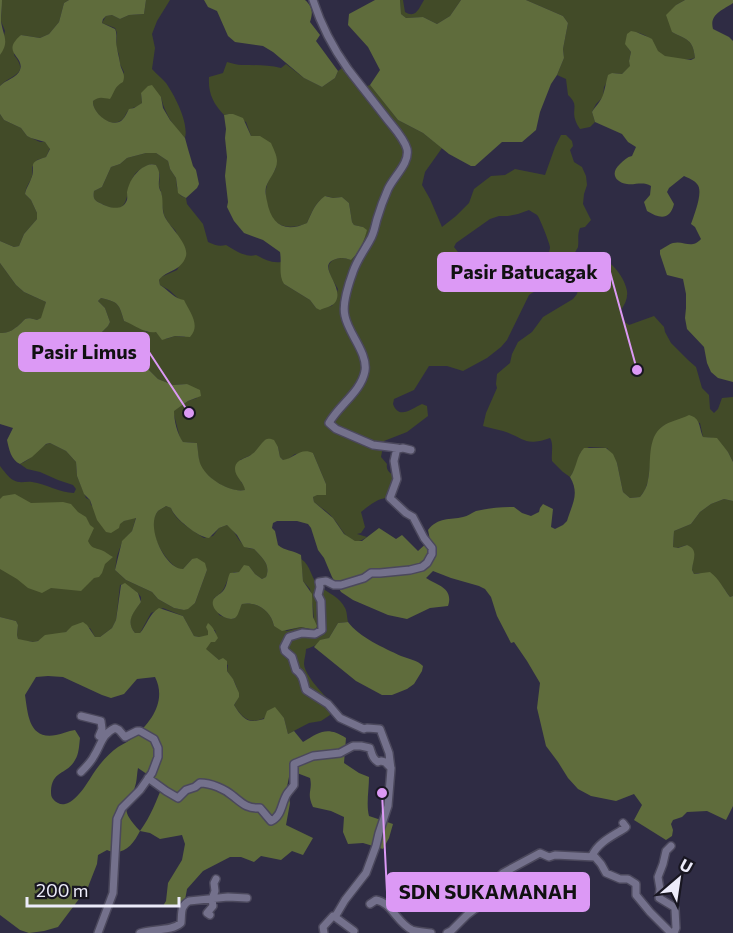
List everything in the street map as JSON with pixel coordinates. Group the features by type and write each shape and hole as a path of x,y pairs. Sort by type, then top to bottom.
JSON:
{"street":[{"path":"314,0 333,47 396,129 406,148 407,155 405,164 395,176 388,190 372,237 352,273 345,304 344,315 361,351 366,369 358,386 329,423 336,429 373,445 411,450"},
{"path":"324,933 323,927 333,916 335,917 369,867 388,806 391,769 389,753 380,729 364,729 340,718 328,704 306,690 303,677 296,670 292,657 285,651 284,646 289,637 322,631 319,582 326,581 334,585 341,585 364,578 371,573 416,568 425,565 431,557 432,548 414,518 390,498 397,479 394,461 398,449"},
{"path":"81,716 101,721 102,729 99,736 103,738"},
{"path":"81,772 94,757 103,738 115,728 125,736 140,731 154,739 158,748 156,765 140,790 122,808 117,819 114,893 98,933"},
{"path":"148,778 178,798 186,790 195,788 200,783 216,786 234,796 246,807 260,808 271,821 276,819 280,813 287,794 294,785 293,770 296,763 313,756 340,753 349,747 361,746 370,748 375,760 386,762 391,769"},
{"path":"592,856 604,841 626,827 623,823"},
{"path":"447,933 484,902 495,881 503,873 540,853 549,857 555,855 592,856 602,864 606,873 636,884 636,895 650,912 673,933 676,928 675,909 659,898 658,877 666,851 671,846"},
{"path":"210,915 207,913 213,906 212,899 215,891 213,884 216,879"},
{"path":"140,933 177,926 181,923 181,909 189,901 247,898"},
{"path":"370,904 376,900 383,902 406,927 431,933"},
{"path":"335,917 354,931"}],"green space":[{"path":"0,0 2,0 1,21 5,46 0,55"},
{"path":"2,0 69,0 64,3 59,22 49,34 40,38 21,35 14,55 20,70 0,86 0,55 5,31 1,21"},
{"path":"69,0 146,0 144,14 129,15 120,19 112,15 103,19 102,23 116,31 116,45 124,79 116,87 110,99 97,98 93,101 93,105 102,118 117,123 122,120 129,109 142,103 141,93 152,85 161,97 163,108 170,120 185,138 199,184 186,198 182,196 178,193 176,178 168,161 156,153 146,153 127,158 111,167 102,187 94,191 94,197 96,201 106,206 121,207 127,201 128,188 139,170 151,164 156,165 164,215 186,251 181,265 162,277 159,280 160,285 184,300 195,328 190,337 175,336 162,340 156,332 144,330 124,321 117,305 101,298 98,301 105,308 110,322 101,333 108,346 126,353 158,379 173,385 187,384 200,390 201,396 188,401 174,411 175,423 183,442 197,443 199,461 212,479 225,487 245,490 236,475 235,466 239,461 254,453 266,439 274,440 283,460 304,451 313,453 326,484 326,495 313,497 314,502 333,518 344,534 355,541 362,541 379,528 396,539 402,535 418,551 430,540 428,530 436,523 465,517 481,510 514,507 531,516 539,512 543,504 553,509 551,527 555,529 563,525 567,521 575,494 570,477 584,448 606,448 613,454 623,492 630,498 640,497 648,483 652,444 654,437 663,426 689,415 698,421 703,437 717,438 733,462 733,501 724,499 711,504 700,512 691,524 674,531 673,547 687,545 691,547 694,552 692,570 694,574 710,572 730,597 733,596 733,806 726,820 707,811 687,812 682,817 673,820 672,836 666,840 634,820 642,805 634,794 616,801 591,796 578,789 546,746 537,708 540,683 514,642 511,643 497,616 491,597 485,589 433,571 426,578 447,591 448,606 430,608 407,619 388,615 353,600 341,592 318,550 308,524 297,521 277,521 273,523 272,528 275,531 278,545 301,555 303,581 312,594 313,617 317,626 315,630 301,627 282,631 274,626 267,612 248,603 242,604 233,619 225,618 214,609 213,605 214,599 224,589 230,573 239,572 244,565 249,566 262,579 266,577 267,572 265,562 254,549 244,547 227,525 219,528 209,538 205,537 187,527 171,508 166,506 158,511 154,526 155,536 164,555 176,567 183,569 192,559 197,558 205,563 207,570 195,603 184,610 174,608 158,599 152,592 126,580 115,570 122,541 132,531 136,518 124,521 111,533 106,532 97,520 90,500 84,494 77,476 76,462 66,451 50,443 20,464 14,460 7,440 13,428 0,424 0,333 12,330 26,318 37,320 41,318 46,302 24,292 16,285 0,263 0,241 14,247 19,246 24,234 37,219 37,213 31,200 25,194 33,175 34,163 46,157 50,149 45,142 27,136 21,128 4,120 0,114 0,86 20,70 21,65 13,50 15,41 21,35 40,38 49,34 59,22 64,3"},
{"path":"146,0 170,0 152,34 155,48 152,69 166,83 177,102 185,125 185,138 170,119 161,97 141,93 142,103 129,110 123,119 116,123 102,118 93,105 96,98 112,95 124,72 116,46 115,28 102,23 106,16 112,15 120,19 129,15 144,14"},
{"path":"204,0 305,0 312,10 310,22 320,35 316,41 338,71 335,78 322,87 304,78 263,46 235,42 228,36 217,11 208,7"},
{"path":"375,0 400,0 401,14 406,18 423,17 437,24 450,16 461,0 526,0 563,16 568,23 563,49 564,58 540,112 536,130 522,142 502,142 475,166 471,166 449,154 423,133 398,120 370,85 380,70 368,47 348,25 349,14"},
{"path":"400,0 403,0 405,12 412,14 417,12 424,0 461,0 450,16 437,24 423,17 406,18 401,14"},
{"path":"526,0 685,0 676,5 672,32 691,44 695,58 665,57 657,51 645,35 631,32 628,48 631,52 629,61 631,66 622,74 612,73 604,87 603,97 592,112 595,122 590,127 580,129 574,115 574,104 568,95 566,79 557,75 564,58 563,49 568,23 563,16"},
{"path":"685,0 733,0 733,3 715,16 712,24 713,29 733,41 733,382 718,378 711,372 704,347 687,329 683,279 667,275 660,254 660,250 671,244 677,242 694,244 701,239 691,224 698,203 699,187 694,181 684,176 667,192 674,204 670,213 660,217 647,211 644,202 650,195 651,186 623,183 615,177 617,167 632,156 636,147 622,134 595,122 592,112 602,97 608,75 622,74 630,66 631,52 625,44 627,34 631,31 652,39 658,51 665,56 691,60 695,58 691,44 672,32 666,15"},
{"path":"227,62 281,68 286,64 304,78 322,87 335,78 342,68 359,89 370,85 398,120 423,133 442,148 425,172 422,185 442,227 469,203 474,189 491,176 505,175 515,169 545,175 561,135 566,135 572,141 573,146 570,150 574,162 582,167 586,176 587,185 583,204 591,220 585,227 580,228 578,247 555,282 529,295 507,340 501,347 487,358 463,371 447,366 429,366 414,390 394,399 393,404 396,409 402,412 422,404 427,406 428,416 407,432 384,441 381,457 393,475 388,498 377,501 361,512 365,527 361,533 357,534 367,537 361,540 351,540 331,516 314,502 313,497 317,494 326,494 326,484 313,453 295,454 283,460 278,447 266,440 253,454 240,460 241,482 246,490 233,490 220,485 201,467 197,443 183,442 180,438 173,411 197,398 187,384 173,385 158,379 126,353 108,346 101,333 110,322 105,308 98,301 101,298 117,305 124,321 147,332 156,332 166,339 175,336 185,337 180,300 160,285 159,280 177,270 186,253 175,230 164,215 159,186 160,175 156,165 151,164 135,174 122,206 110,208 95,200 94,197 94,191 102,187 111,167 127,158 156,153 168,161 176,178 177,188 203,224 208,242 219,246 226,245 244,254 256,255 268,261 281,262 284,284 310,300 316,308 332,306 338,289 331,277 329,265 340,258 351,260 360,249 363,227 354,225 349,203 342,197 322,198 307,223 294,227 282,225 272,218 267,205 266,190 268,181 276,168 251,136 246,122 229,114 224,115 214,102 209,88 209,77 223,73","holes":["529,210 538,217 550,245 544,265 539,266 503,253 473,268 454,247 456,243 490,219"]},
{"path":"0,114 4,120 21,128 27,136 45,142 50,148 46,157 37,160 32,167 32,176 25,194 31,200 37,213 37,219 24,234 19,246 14,247 0,241"},
{"path":"233,114 243,118 251,136 260,136 271,143 274,149 277,165 266,187 266,192 269,209 280,225 292,227 307,223 316,205 325,196 342,197 349,203 354,225 367,230 361,246 351,260 338,258 330,262 328,266 337,295 335,303 331,306 320,310 310,300 284,284 280,252 263,240 244,233 234,221 227,207 224,115"},
{"path":"600,258 613,266 626,286 627,299 621,310 625,322 629,325 654,316 664,327 671,343 696,367 702,388 709,395 710,409 714,413 722,398 733,397 733,462 728,452 713,438 703,437 700,423 681,419 663,426 653,441 645,490 640,497 630,498 623,492 617,463 607,448 589,447 581,452 570,477 552,461 550,438 530,442 483,426 497,388 497,374 510,363 518,342 532,332 543,317 573,299 577,294 582,271"},
{"path":"0,263 24,292 46,302 42,318 37,320 26,318 12,330 0,333"},
{"path":"50,443 66,451 76,462 77,476 91,505 120,523 136,517 132,531 122,542 115,570 126,580 152,592 158,599 174,608 184,610 195,603 207,570 192,559 183,569 179,569 167,559 158,543 153,526 158,511 166,506 171,508 173,513 190,529 204,538 213,536 219,528 227,525 245,546 254,549 263,558 267,565 266,577 262,579 249,566 230,576 222,591 214,598 219,615 233,619 242,604 248,603 263,608 270,616 274,626 287,631 301,627 311,630 314,621 313,607 310,589 303,581 301,559 309,568 316,583 340,601 347,613 348,622 338,623 329,638 306,649 305,668 329,700 330,715 288,734 284,718 277,711 258,720 248,720 234,705 238,692 227,671 228,665 205,649 216,634 215,630 208,631 208,636 194,636 183,616 163,608 151,613 140,633 135,633 130,621 141,602 141,597 125,584 120,585 116,620 112,628 100,637 95,637 90,628 69,630 34,642 18,640 16,621 0,617 0,466 9,477 16,481 37,483 63,492 74,493 76,489 73,485 27,469 20,464"},
{"path":"15,494 31,503 71,504 86,517 94,528 89,543 113,557 105,564 99,577 94,578 81,591 51,588 42,593 28,588 0,569 0,499 3,496"},
{"path":"724,499 733,501 733,596 730,597 722,586 699,573 694,574 693,559 687,545 673,547 674,531 691,524 700,512"},
{"path":"125,583 138,593 141,602 133,613 131,621 135,633 140,633 159,608 183,616 194,636 208,635 206,627 208,623 210,625 218,638 206,649 219,660 223,658 227,661 227,671 239,693 234,705 246,719 253,721 264,719 267,711 275,707 284,718 288,734 294,731 303,742 314,735 329,731 346,738 344,763 369,777 369,816 393,824 383,849 363,843 348,844 343,832 344,817 313,807 310,798 310,778 297,773 289,777 287,787 290,803 286,825 313,838 303,855 292,851 281,860 261,856 254,862 241,857 230,857 203,871 187,889 185,900 177,906 163,906 166,901 168,883 182,860 185,844 182,835 160,839 150,833 140,831 134,841 123,851 107,850 98,855 88,887 58,927 29,933 20,930 0,915 0,617 16,621 18,639 33,642 45,635 66,632 72,626 83,622 95,637 100,637 112,628 116,620 121,585","holes":["36,677 63,677 111,698 124,694 137,679 155,677 159,694 158,703 146,725 100,764 75,798 63,804 57,803 52,798 52,784 57,776 72,765 78,753 80,738 75,730 56,735 40,734 35,730 29,718 25,695","138,768 163,785 140,831 128,816 127,807 136,783"]},
{"path":"348,622 372,642 423,666 414,684 392,695 382,695 356,681 314,647 320,640 329,638 338,623"}],"place":[{"name":"Pasir Batucagak","path":"637,370"},
{"name":"Pasir Limus","path":"189,413"},
{"name":"SDN SUKAMANAH","path":"382,793"}]}
